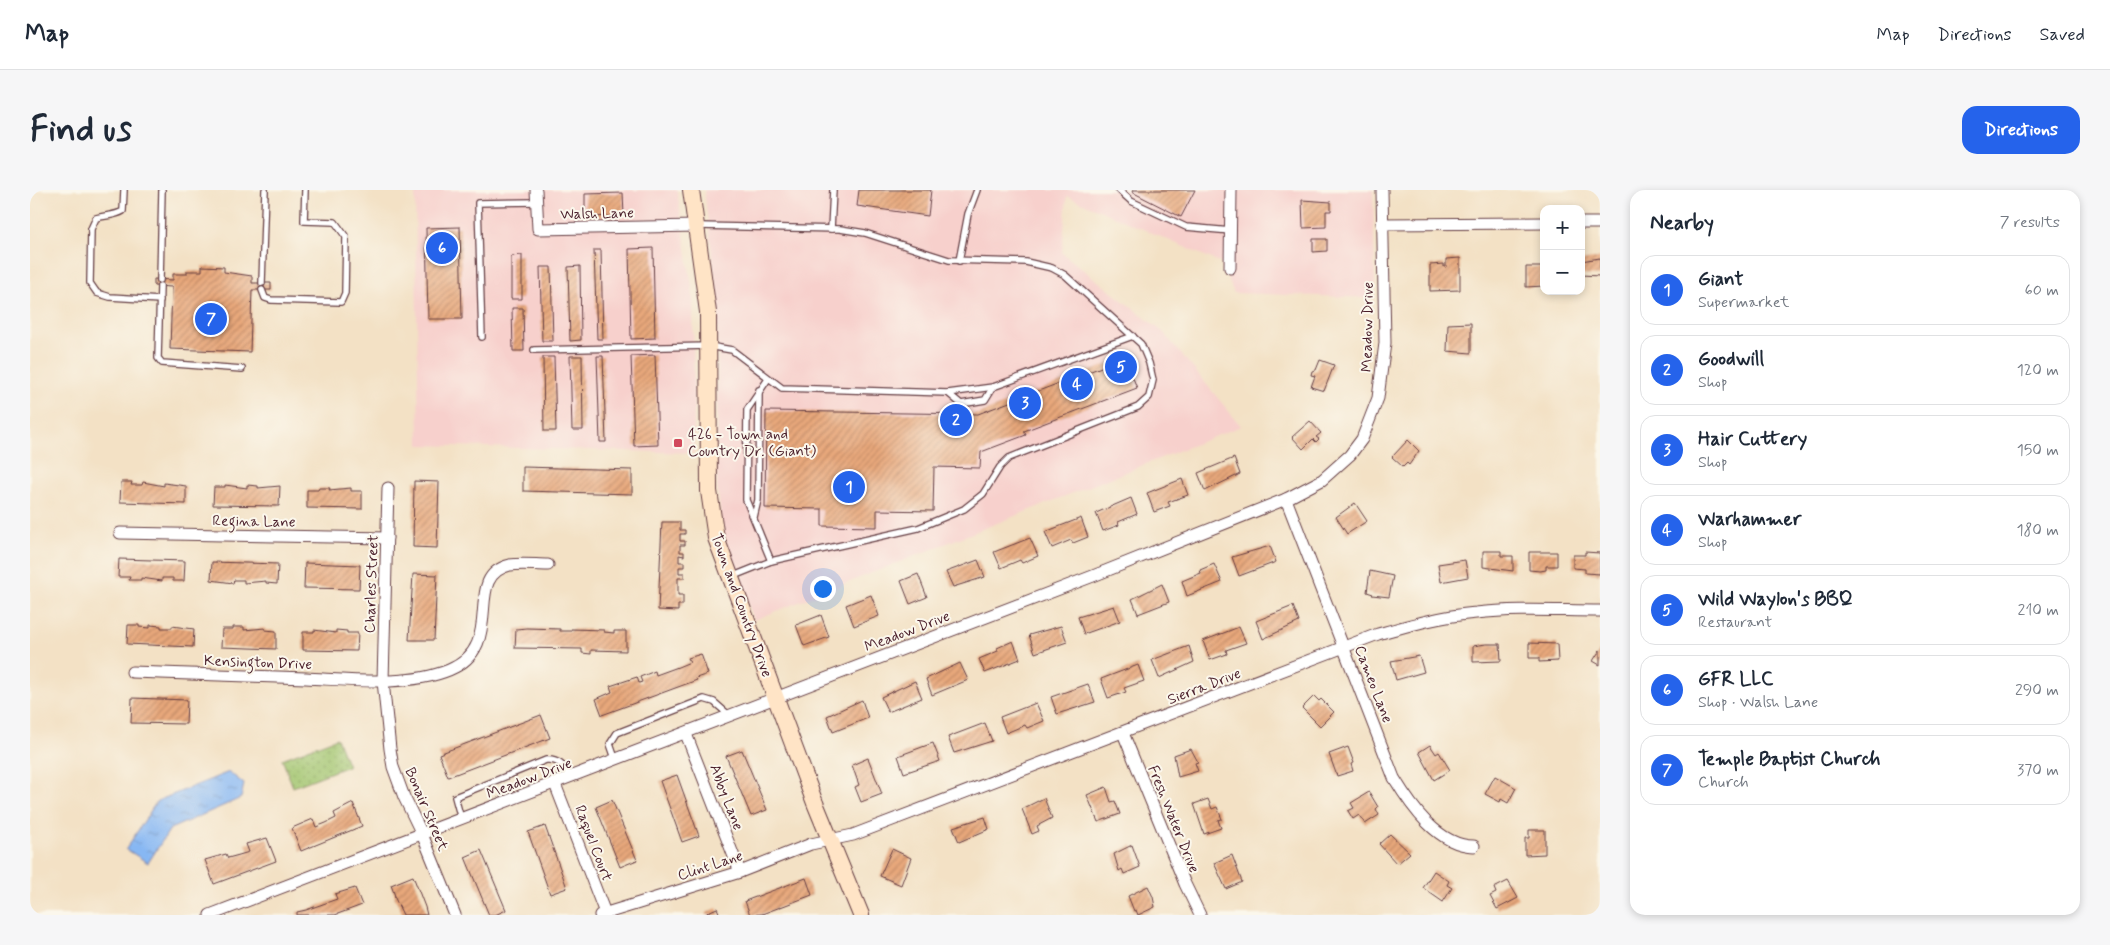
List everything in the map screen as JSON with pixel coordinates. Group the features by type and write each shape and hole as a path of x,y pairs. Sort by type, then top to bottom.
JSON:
{"street":[{"name":"Town and Country Drive","path":"692,190 705,279 709,346 711,515 716,538 829,840 861,915"},
{"path":"1230,268 1231,190"},
{"name":"Meadow Drive","path":"210,915 686,734 1305,491 1335,470 1362,439 1371,419 1382,376 1385,343 1382,190"},
{"name":"Walsh Lane","path":"536,196 538,229 697,226"},
{"path":"1382,224 1540,223"},
{"path":"1585,223 1600,223"},
{"name":"Charles Street","path":"383,681 388,488"},
{"name":"Cameo Lane","path":"1286,499 1394,778 1404,794 1439,834 1459,844 1474,846"},
{"name":"Regina Lane","path":"120,534 387,538"},
{"name":"Kensington Drive","path":"132,672 383,681 447,671 458,666 472,653 481,637 484,625 484,593 492,576 509,566 548,565"},
{"name":"Sierra Drive","path":"829,840 853,835 1378,634 1412,624 1468,614 1513,610 1600,612"},
{"name":"Bonair Street","path":"383,681 393,767 455,915"},
{"name":"Fresh Water Drive","path":"1123,733 1185,884 1200,915"},
{"name":"Abby Lane","path":"686,734 740,872"},
{"name":"Raquel Court","path":"555,784 602,914"},
{"name":"Clint Lane","path":"602,914 740,872 829,840"}],"lane":[{"path":"124,190 123,211 117,215 106,215 96,218 91,229 90,283 97,293 110,297 160,300"},
{"path":"160,280 162,190"},
{"path":"265,190 262,286 265,298 271,300 341,302 344,293 346,237 335,222 304,221 305,190"},
{"path":"831,229 833,190"},
{"path":"959,261 968,214 977,190"},
{"path":"1119,190 1131,201 1186,227 1231,231"},
{"path":"482,337 478,203 536,196"},
{"path":"697,226 831,229 865,233 940,258 959,261 1026,262 1059,271 1141,344 1149,363 1152,380 1149,397 1138,407 1014,454 1004,462 983,494 964,509 918,528 772,561 730,578"},
{"path":"160,286 158,358 162,363 242,369"},
{"path":"534,350 709,346 732,350 768,379 778,386 787,389 948,394 993,387 1133,336"},
{"path":"768,379 759,389 748,407 746,415 746,500 772,561"},
{"path":"948,394 961,404 974,403 985,400 993,387"},
{"path":"754,518 758,503 759,389"},
{"path":"616,761 610,744 618,733 704,699 714,702 730,716"},
{"path":"461,819 455,797 546,760 554,759 562,764 571,778"}],"shaded area":[{"path":"415,190 677,190 693,294 694,453 419,445"},
{"path":"704,190 1373,190 1375,298 1234,293 1221,263 1067,196 1062,253 1163,332 1241,426 754,620 731,560 721,519 717,486 718,303"}],"green space":[{"path":"337,738 348,766 293,787 282,759"}],"water":[{"path":"229,772 244,784 241,798 170,829 148,863 126,849 157,801"}],"building":[{"path":"859,190 931,190 928,216 857,206"},
{"path":"1133,190 1195,190 1181,217 1132,192"},
{"path":"623,193 624,216 585,217 585,194"},
{"path":"1302,200 1331,202 1331,211 1326,211 1326,227 1303,228"},
{"path":"460,227 462,319 428,319 426,228"},
{"path":"1313,239 1327,239 1327,251 1313,252"},
{"path":"653,248 655,338 631,339 629,249"},
{"path":"594,250 601,250 603,339 597,339"},
{"path":"522,255 522,299 511,299 511,256"},
{"path":"1460,258 1460,290 1430,291 1430,265 1444,264 1444,267 1446,267 1446,259"},
{"path":"1600,258 1600,276 1585,275 1585,260"},
{"path":"202,266 224,267 224,272 252,276 252,283 271,283 271,290 252,290 250,352 170,349 172,287 154,286 154,279 173,280 173,274 187,274 187,271 202,271"},
{"path":"580,266 581,340 570,341 568,267"},
{"path":"540,267 551,267 553,341 542,341"},
{"path":"1526,267 1540,267 1540,286 1526,287"},
{"path":"512,308 523,308 524,351 513,351"},
{"path":"1471,323 1471,353 1447,351 1448,324"},
{"path":"655,355 658,445 634,446 631,356"},
{"path":"570,356 582,356 583,430 572,430"},
{"path":"597,356 603,356 606,442 600,442"},
{"path":"543,357 554,357 556,431 544,431"},
{"path":"1125,358 1137,388 1024,431 1026,435 981,452 980,468 934,467 933,511 877,510 877,527 822,526 822,509 765,508 766,411 978,414"},
{"path":"1320,360 1334,365 1324,391 1311,387 1315,376 1311,375 1312,371 1316,370"},
{"path":"1310,421 1321,433 1316,437 1319,439 1316,442 1313,439 1303,449 1292,437"},
{"path":"1408,440 1419,451 1409,465 1407,463 1403,467 1392,457"},
{"path":"1234,458 1240,474 1205,491 1198,473"},
{"path":"523,467 632,470 632,494 523,491"},
{"path":"1182,479 1188,495 1168,502 1170,506 1154,512 1147,493"},
{"path":"414,481 439,482 437,548 413,547"},
{"path":"121,482 132,482 131,485 142,485 143,482 164,486 164,483 186,486 186,504 120,502"},
{"path":"225,485 247,488 247,485 258,486 258,488 280,486 279,506 213,505 214,487 225,487"},
{"path":"319,488 330,488 329,490 351,488 351,491 362,491 362,509 307,508 307,490 318,490"},
{"path":"1131,498 1137,514 1118,522 1119,525 1103,531 1096,513"},
{"path":"1355,503 1367,521 1347,534 1336,517"},
{"path":"1081,518 1088,537 1073,543 1071,540 1052,548 1045,532"},
{"path":"662,522 680,522 680,530 685,530 685,534 680,534 680,541 685,541 685,545 680,545 680,552 684,552 684,556 679,555 679,562 684,562 684,567 679,567 679,573 684,573 684,578 678,578 678,595 683,595 683,605 678,605 678,611 658,610"},
{"path":"1030,538 1038,556 1022,563 1020,560 1001,568 994,552"},
{"path":"1270,546 1276,562 1239,576 1232,557"},
{"path":"1483,551 1501,551 1501,556 1513,556 1513,571 1483,567"},
{"path":"1529,552 1557,552 1557,566 1546,566 1546,570 1540,571 1529,570"},
{"path":"1585,552 1600,553 1600,574 1585,573 1585,569 1573,568 1573,555 1585,555"},
{"path":"119,559 185,561 184,581 173,581 173,578 162,578 162,581 141,578 141,580 129,580 130,577 118,577"},
{"path":"978,560 985,577 953,587 946,572"},
{"path":"1465,560 1468,577 1441,582 1438,564"},
{"path":"212,562 278,564 277,584 266,583 266,581 244,583 244,580 234,580 233,583 211,580"},
{"path":"305,563 360,565 359,589 304,588"},
{"path":"1214,564 1222,582 1187,596 1182,581 1201,573 1200,570"},
{"path":"1370,571 1393,576 1389,597 1372,595 1367,592"},
{"path":"413,574 437,575 434,640 409,640"},
{"path":"918,574 927,597 910,604 901,581"},
{"path":"1162,584 1169,602 1138,614 1132,599"},
{"path":"871,595 879,616 854,626 846,605"},
{"path":"1114,606 1120,621 1084,634 1078,617"},
{"path":"1293,606 1299,622 1263,639 1256,621"},
{"path":"821,615 829,637 804,646 796,625"},
{"path":"128,625 150,628 150,625 161,626 161,628 172,628 172,626 194,629 193,647 127,644"},
{"path":"1061,626 1067,642 1035,653 1029,635"},
{"path":"233,627 244,627 244,630 265,628 265,630 276,631 276,649 221,647 222,629 233,629"},
{"path":"1239,627 1246,643 1226,650 1227,654 1210,660 1203,641"},
{"path":"516,629 560,629 560,631 571,631 571,629 604,630 604,632 614,633 614,631 626,631 626,651 591,650 591,654 582,653 582,649 515,648"},
{"path":"314,630 358,633 357,651 303,650 303,632 314,632"},
{"path":"1013,641 1020,659 985,673 979,659 998,651 997,648"},
{"path":"1529,643 1557,644 1558,661 1539,662 1539,658 1529,658"},
{"path":"1500,644 1501,661 1473,662 1473,646"},
{"path":"1189,646 1194,662 1159,678 1152,660"},
{"path":"1600,650 1600,665 1593,661"},
{"path":"701,654 708,674 696,678 697,680 602,715 596,699 612,692 610,686 637,677 639,683 642,682 640,677 655,671 656,675 678,667 690,662 688,658"},
{"path":"1419,656 1424,672 1396,680 1391,661"},
{"path":"960,663 968,680 932,695 926,679"},
{"path":"1138,665 1144,681 1124,688 1126,692 1108,698 1101,679"},
{"path":"915,681 922,698 888,712 881,697"},
{"path":"1088,684 1095,702 1057,714 1051,697"},
{"path":"1314,696 1319,701 1321,699 1334,712 1320,726 1302,708"},
{"path":"132,698 187,700 186,724 131,723"},
{"path":"862,700 868,718 833,732 827,716"},
{"path":"1036,703 1044,721 1027,728 1025,725 1006,733 1000,717"},
{"path":"541,715 550,738 448,777 439,754"},
{"path":"985,723 992,741 954,753 948,737"},
{"path":"933,743 940,761 904,773 898,756"},
{"path":"1430,745 1436,754 1439,752 1450,770 1434,780 1419,752"},
{"path":"1348,747 1354,763 1351,764 1353,771 1337,776 1329,754"},
{"path":"1191,749 1198,762 1195,763 1198,771 1178,777 1174,755"},
{"path":"742,750 767,810 751,816 726,756"},
{"path":"868,758 882,794 861,802 855,787 859,785 852,765"},
{"path":"677,775 699,836 682,842 660,781"},
{"path":"1495,776 1516,788 1508,803 1501,799 1500,802 1485,794"},
{"path":"1106,787 1111,802 1115,801 1120,814 1098,822 1087,795"},
{"path":"1369,792 1378,807 1376,809 1379,815 1365,824 1359,815 1353,819 1348,811 1354,808 1351,803"},
{"path":"1044,798 1052,818 1037,826 1039,831 1032,834 1022,809"},
{"path":"1208,799 1212,809 1217,807 1222,819 1218,820 1221,828 1204,834 1194,804"},
{"path":"612,800 637,860 620,867 596,807"},
{"path":"353,803 362,826 301,851 292,828 313,819 316,827 326,823 336,818 334,813"},
{"path":"985,817 989,829 959,842 953,827"},
{"path":"545,826 567,888 550,894 528,832"},
{"path":"1529,830 1545,830 1545,854 1525,855 1525,838 1529,838"},
{"path":"1390,834 1410,853 1397,864 1379,844"},
{"path":"267,838 276,861 214,884 205,860 226,854 228,858 249,852 246,844"},
{"path":"1132,845 1140,867 1124,874 1122,869 1119,871 1114,854"},
{"path":"892,849 911,858 901,885 880,876"},
{"path":"481,850 506,910 495,915 489,915 465,857"},
{"path":"1232,855 1242,882 1226,889 1214,863"},
{"path":"1434,871 1449,881 1447,885 1452,888 1443,902 1423,888"},
{"path":"413,876 427,915 403,915 394,896 391,885"},
{"path":"806,878 812,895 762,914 750,915 745,901"},
{"path":"1508,881 1518,898 1497,909 1490,896 1496,893 1494,888"},
{"path":"1148,886 1155,907 1138,915 1136,910 1134,911 1128,896"},
{"path":"355,888 362,905 335,915 297,915 297,912 337,899 335,894"},
{"path":"717,908 720,915 705,915 708,912"}],"place":[{"name":"GFR LLC","path":"442,248"},
{"name":"Temple Baptist Church","path":"211,319"},
{"name":"Wild Waylon's BBQ","path":"1121,367"},
{"name":"Warhammer","path":"1077,384"},
{"name":"Hair Cuttery","path":"1025,403"},
{"name":"Goodwill","path":"956,420"},
{"name":"426 - Town and Country Dr. (Giant)","path":"678,443"},
{"name":"Giant","path":"849,487"}]}
